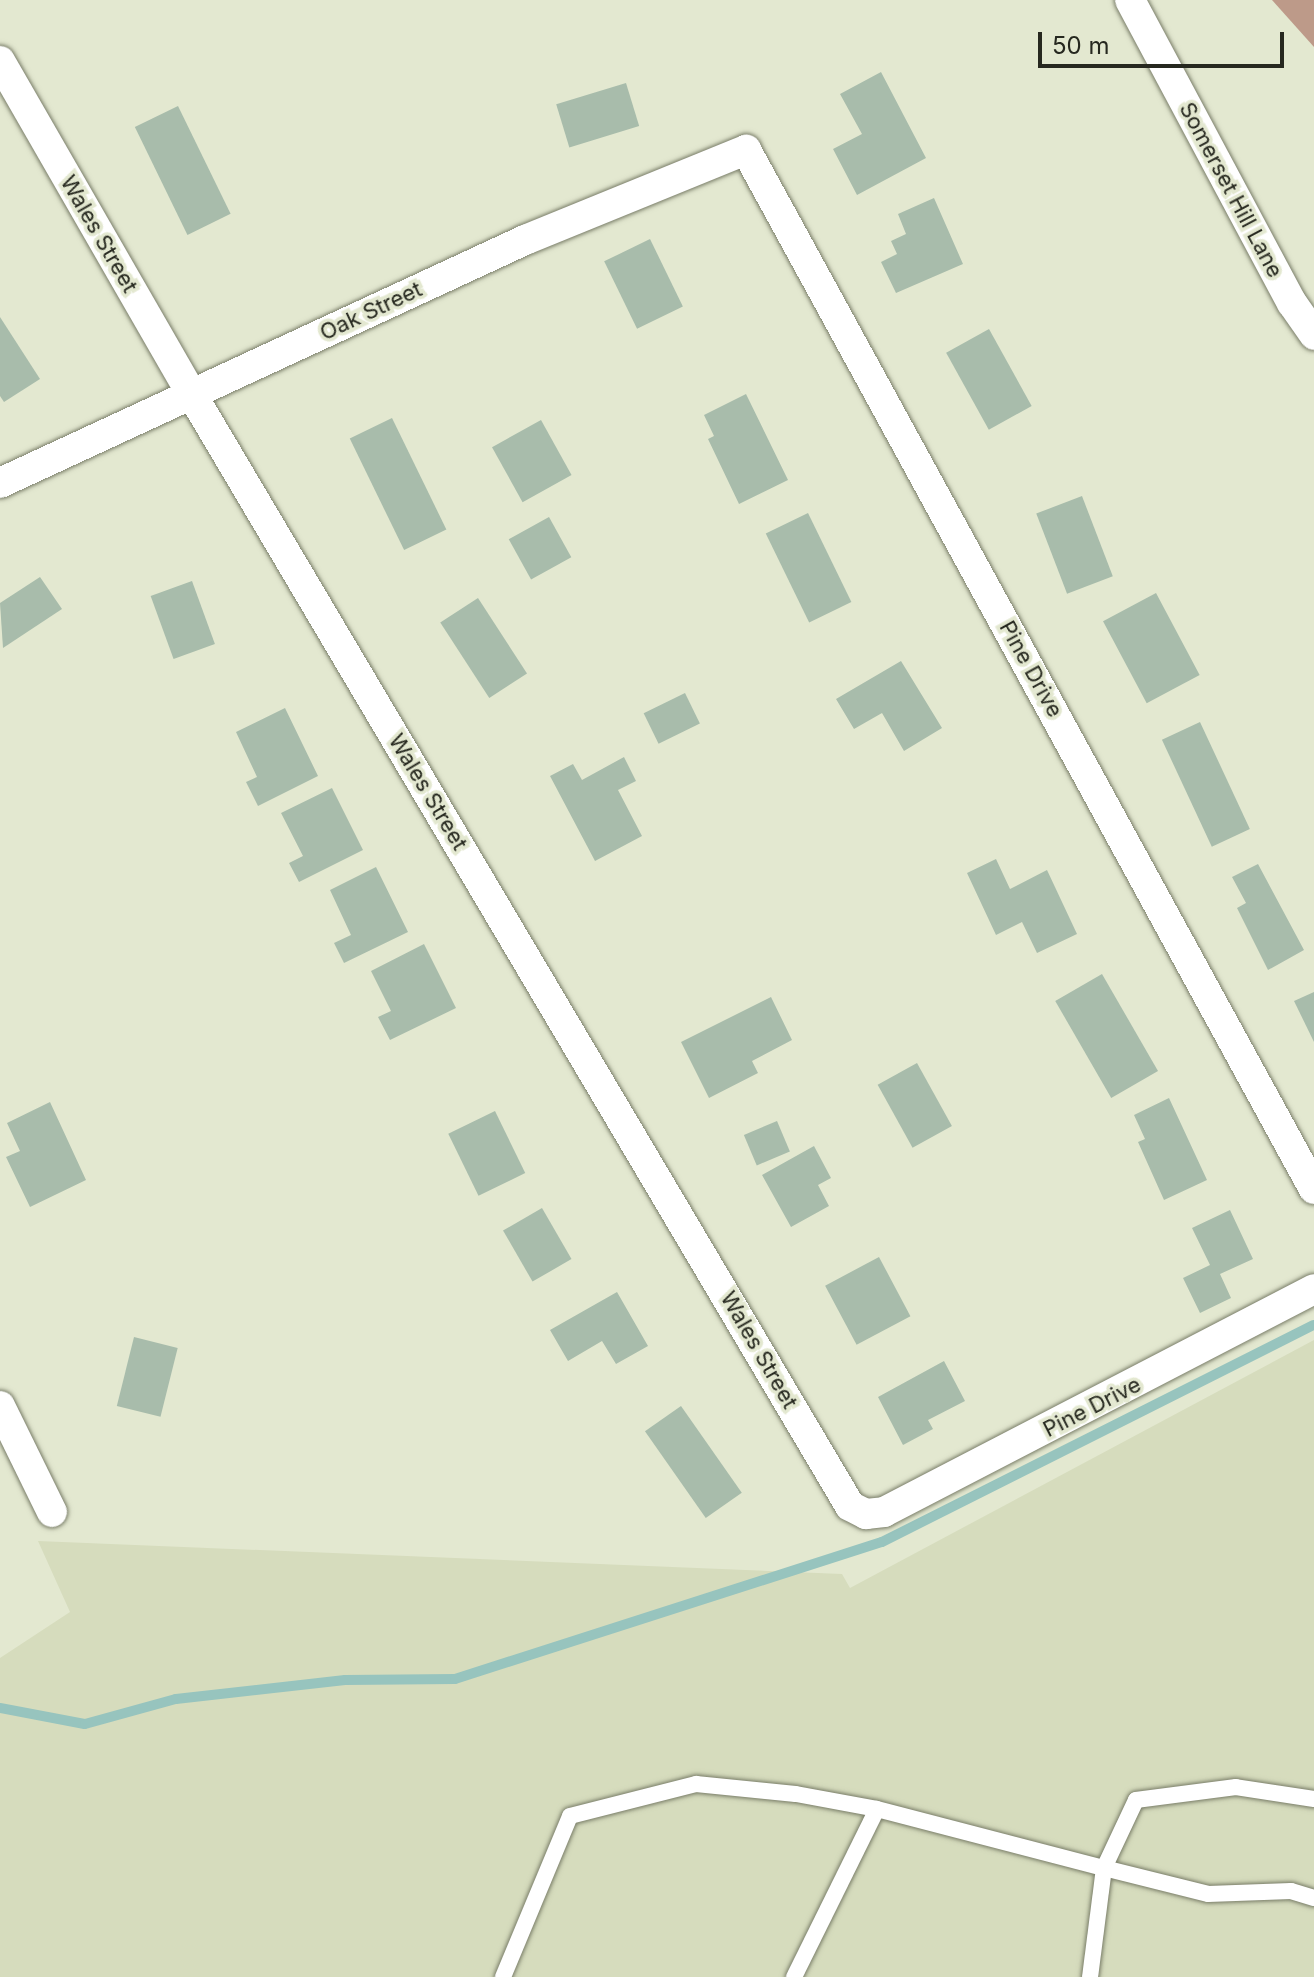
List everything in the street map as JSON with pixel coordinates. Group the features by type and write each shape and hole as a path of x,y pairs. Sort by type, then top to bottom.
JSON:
{"street":[{"name":"Somerset Hill Lane","path":"1130,0 1292,303 1314,335"},
{"name":"Wales Street","path":"0,61 191,393 786,1395 842,1498 866,1514"},
{"name":"Oak Street","path":"0,483 525,240 746,150"},
{"name":"Pine Drive","path":"746,150 1314,1189"},
{"name":"Pine Drive","path":"866,1514 884,1512 897,1506 1314,1289"},
{"path":"0,1406 52,1512"}],"lane":[{"path":"503,1977 570,1816 696,1784 796,1794 877,1809 1208,1894 1291,1891 1314,1898"},
{"path":"1090,1977 1104,1868 1136,1800 1236,1787 1314,1799"},
{"path":"794,1977 877,1809"}],"shaded area":[{"path":"1272,0 1314,0 1314,47"},
{"path":"1314,1340 1314,1977 0,1977 0,1658 70,1612 38,1541 842,1574 850,1588"}],"building":[{"path":"881,72 926,158 857,195 833,149 862,134 840,94"},
{"path":"626,83 639,126 569,147 556,104"},
{"path":"178,106 231,214 187,235 135,127"},
{"path":"934,198 963,264 896,293 881,262 897,254 891,241 906,234 898,214"},
{"path":"650,239 683,306 637,329 604,261"},
{"path":"0,317 40,379 4,402 0,396"},
{"path":"989,329 1032,406 989,430 946,353"},
{"path":"746,394 788,480 739,504 708,439 714,436 704,415"},
{"path":"392,418 446,529 404,550 350,439"},
{"path":"541,420 572,475 523,502 492,447"},
{"path":"1082,496 1113,576 1067,594 1036,514"},
{"path":"808,513 851,602 809,623 766,534"},
{"path":"549,517 571,557 531,580 509,539"},
{"path":"40,577 62,609 3,648 0,603"},
{"path":"192,581 215,644 174,659 151,596"},
{"path":"1156,593 1200,675 1147,703 1103,621"},
{"path":"478,598 527,673 489,698 440,623"},
{"path":"901,661 942,728 904,751 882,713 854,729 836,699"},
{"path":"685,693 700,724 659,744 644,713"},
{"path":"285,708 318,776 258,806 246,782 257,777 236,732"},
{"path":"1200,722 1250,829 1212,847 1162,740"},
{"path":"624,757 636,781 618,790 642,836 595,861 550,776 573,764 582,780"},
{"path":"332,788 363,850 299,882 289,863 303,856 281,813"},
{"path":"996,859 1010,889 1047,870 1077,934 1037,953 1022,922 996,935 967,873"},
{"path":"1258,864 1304,950 1268,970 1237,908 1246,903 1232,877"},
{"path":"376,867 408,932 344,963 334,943 351,935 330,890"},
{"path":"424,944 456,1008 390,1040 378,1017 391,1011 371,971"},
{"path":"1102,974 1158,1071 1111,1098 1055,1001"},
{"path":"1314,992 1314,1042 1294,1001"},
{"path":"771,997 792,1040 752,1061 758,1073 709,1098 681,1042"},
{"path":"917,1063 952,1126 913,1148 878,1085"},
{"path":"1169,1098 1207,1180 1164,1200 1138,1142 1145,1139 1134,1115"},
{"path":"50,1102 86,1180 30,1207 6,1157 20,1151 7,1123"},
{"path":"495,1111 525,1173 479,1196 448,1134"},
{"path":"777,1121 790,1151 757,1165 744,1135"},
{"path":"814,1146 831,1178 818,1185 829,1206 791,1227 762,1175"},
{"path":"542,1208 572,1259 533,1282 503,1230"},
{"path":"1230,1210 1253,1259 1220,1274 1231,1298 1200,1313 1183,1278 1210,1265 1192,1228"},
{"path":"879,1257 910,1316 857,1345 825,1286"},
{"path":"617,1292 648,1346 616,1364 602,1341 568,1361 550,1330"},
{"path":"134,1337 178,1348 160,1417 117,1406"},
{"path":"944,1361 965,1401 928,1420 933,1429 903,1445 878,1397"},
{"path":"681,1406 742,1493 706,1518 645,1431"}],"waterway":[{"path":"0,1708 85,1724 176,1699 345,1680 455,1679 882,1542 1314,1325"}]}
